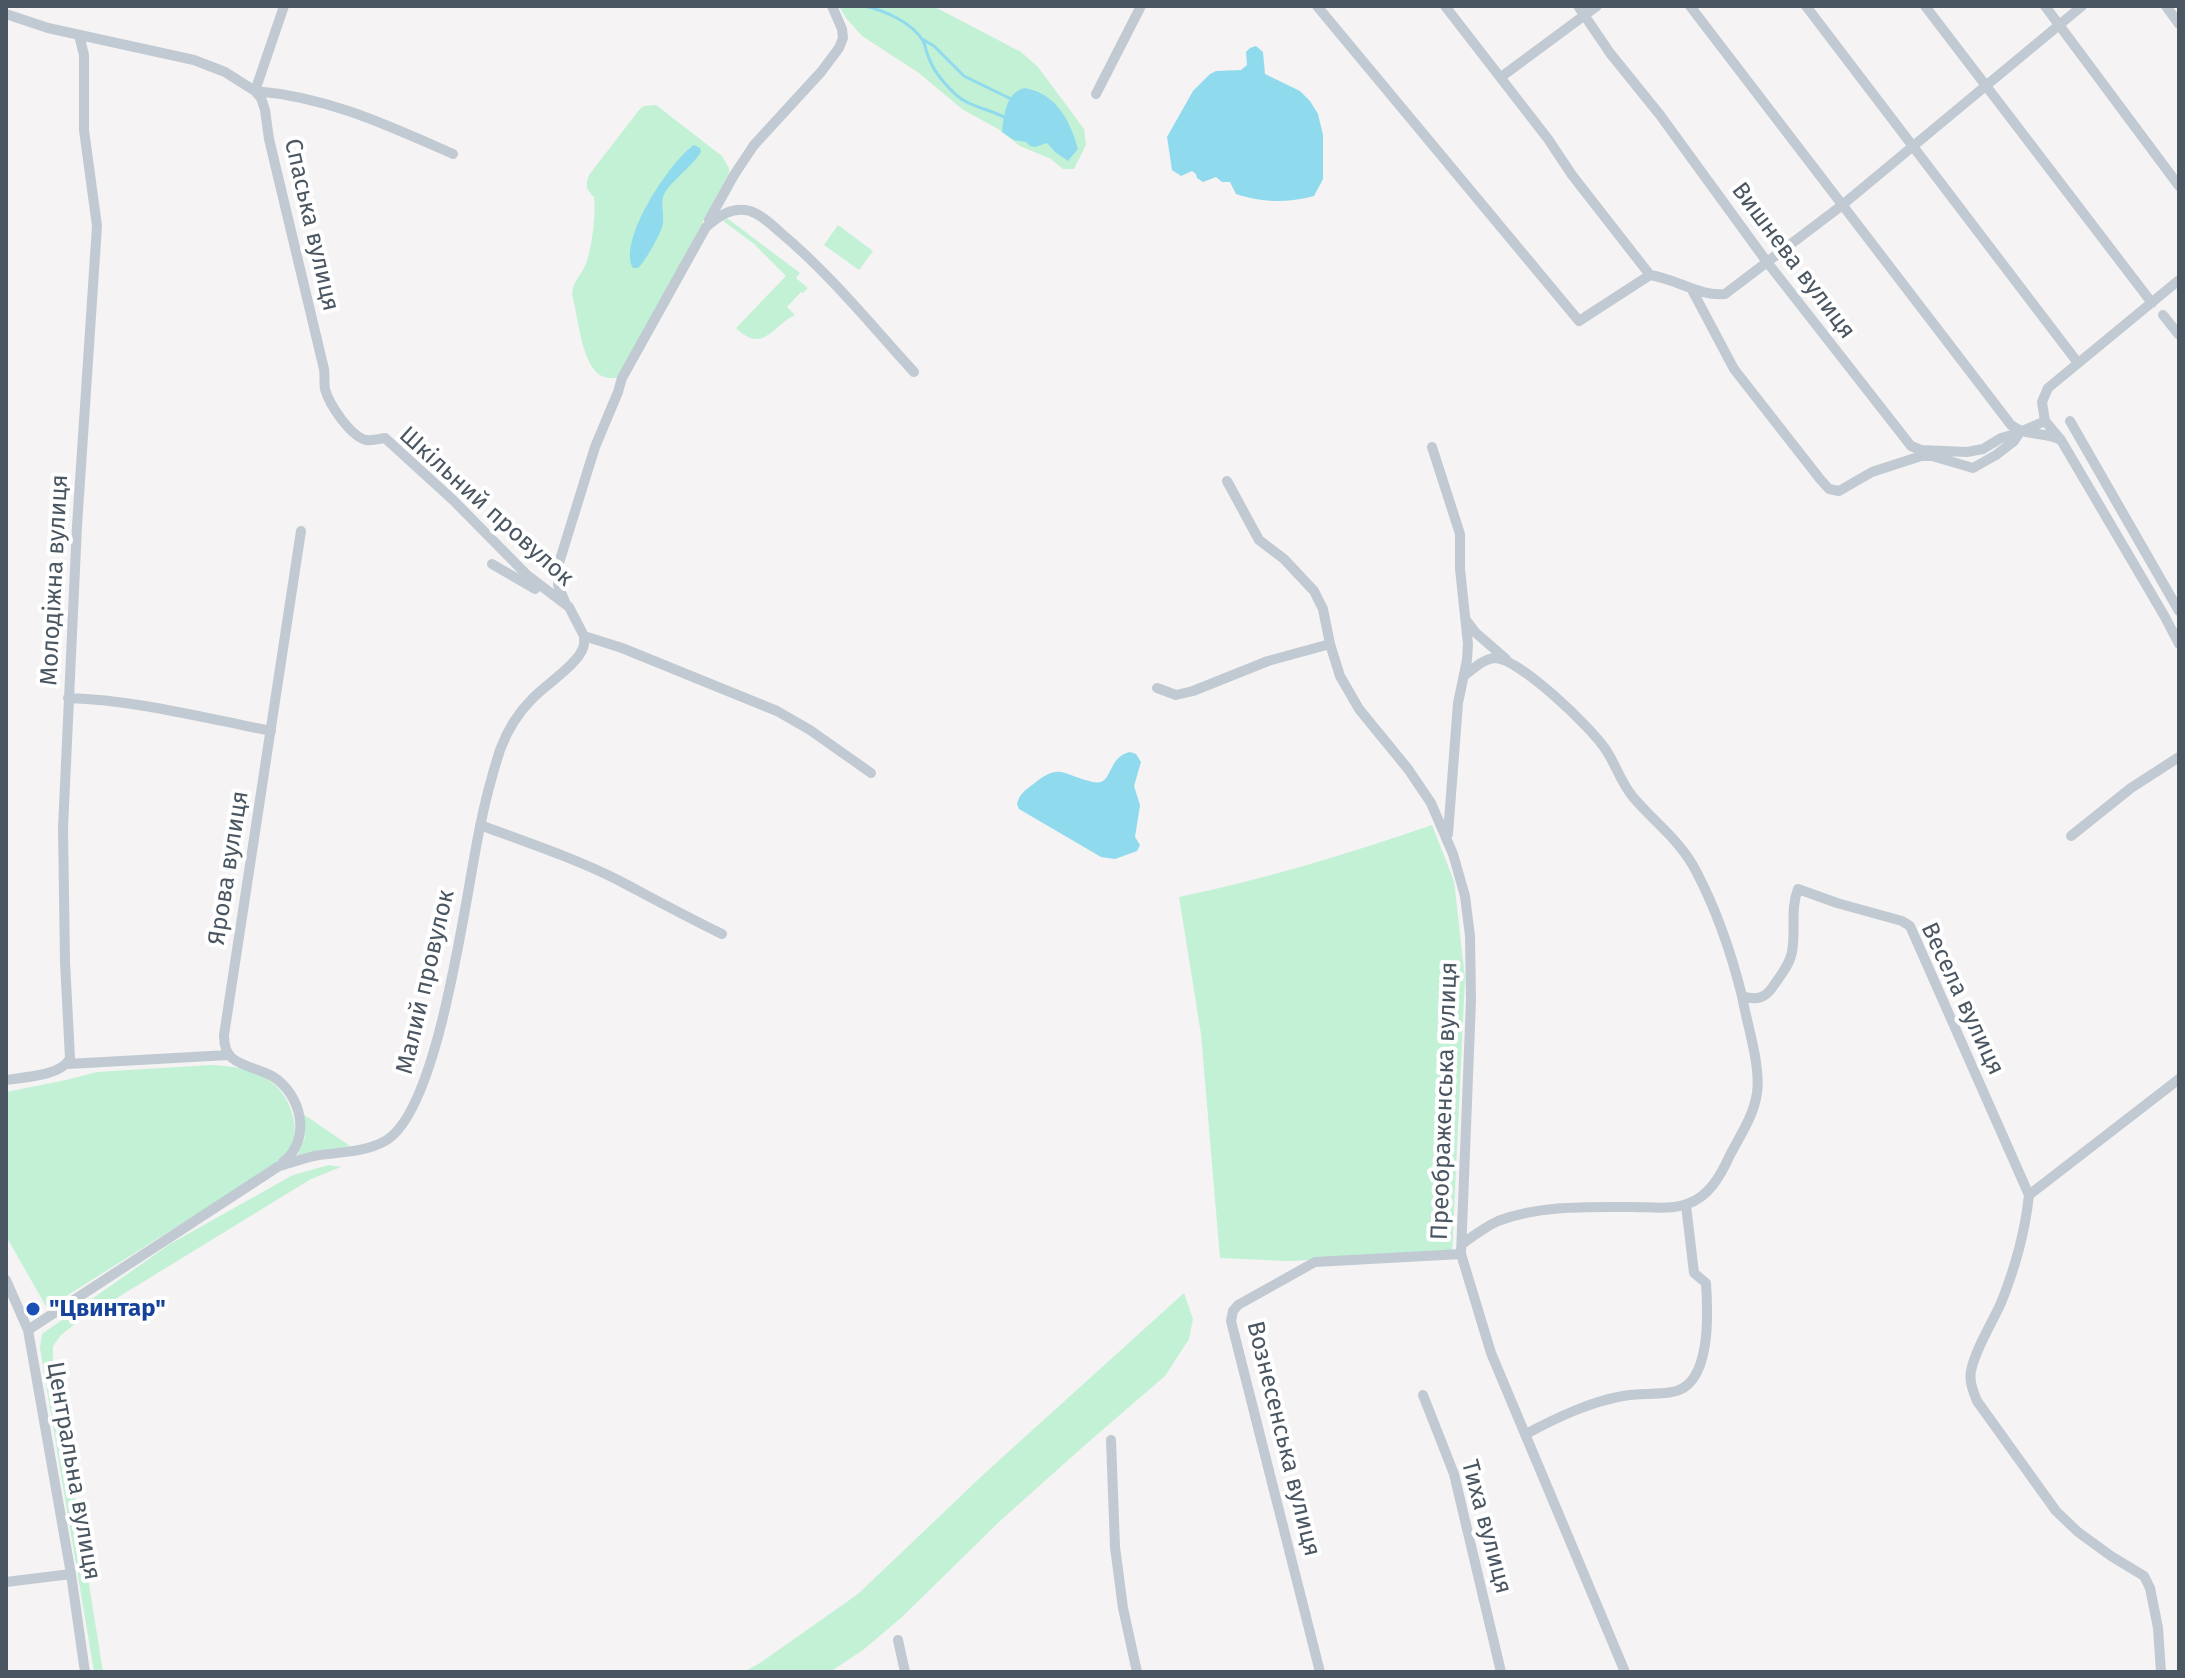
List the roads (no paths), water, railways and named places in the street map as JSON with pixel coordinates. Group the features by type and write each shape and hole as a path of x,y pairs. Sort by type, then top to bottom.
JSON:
{"street":[{"path":"255,91 284,6"},
{"name":"Шкільний провулок","path":"584,636 558,585 559,563 595,447 622,378 734,175 749,153 827,64 843,38 832,6"},
{"path":"1096,94 1141,6"},
{"path":"1317,6 1579,321 1650,275 1666,277 1715,295 1725,294 1841,206 2082,6"},
{"path":"1445,6 1650,275"},
{"path":"1501,77 1581,10 1597,6"},
{"path":"1690,6 2011,425 2020,432 2054,436 2061,440"},
{"path":"1806,6 2078,363"},
{"path":"1925,6 2152,303"},
{"path":"2045,6 2179,186"},
{"path":"2166,6 2179,24"},
{"name":"Вишнева вулиця","path":"1581,10 1767,262 1911,446 1921,450 1967,452 1983,449 2001,438 2045,421"},
{"path":"6,14 48,28 209,65 255,91 328,103 453,154"},
{"name":"Молодіжна вулиця","path":"68,1064 63,828 77,526 97,226 84,130 84,55 79,35"},
{"name":"Спаська вулиця","path":"255,91 265,110 269,139 324,369"},
{"path":"706,227 719,216 738,209 748,210 767,221 806,254 914,372"},
{"path":"2179,280 2048,388 2042,402 2045,421 2061,440 2179,644"},
{"path":"1691,288 1734,369 1829,489 1839,491 1872,472 1921,456 1932,456 1973,468 1996,455 2020,432"},
{"path":"2163,315 2179,335"},
{"name":"Шкільний провулок","path":"324,369 330,403 356,435 367,440 385,438 399,449 527,575 569,607"},
{"path":"2070,421 2179,611"},
{"name":"Преображенська вулиця","path":"1432,447 1460,534 1460,569 1468,644 1458,703 1448,839"},
{"name":"Преображенська вулиця","path":"1227,481 1259,540 1284,559 1314,591 1323,609 1340,676 1359,709 1408,769 1431,803 1448,839 1465,896 1470,936 1471,1000 1461,1249 1491,1353 1625,1672"},
{"name":"Ярова вулиця","path":"228,1055 224,1023 301,531"},
{"path":"492,564 569,607"},
{"path":"1461,1249 1497,1222 1519,1214 1578,1207 1664,1208 1686,1205 1698,1199 1712,1188 1724,1169 1757,1092 1753,1047 1728,944 1718,915 1694,867 1670,834 1623,785 1595,735 1524,670 1507,660 1476,633 1465,618"},
{"path":"584,636 622,648 777,711 871,773"},
{"name":"Малий провулок","path":"28,1330 279,1166 376,1145 396,1133 411,1113 434,1052 449,991 480,825 500,751 510,726 532,698 575,660 583,648 584,636"},
{"path":"1157,688 1176,695 1193,691 1268,661 1330,644"},
{"path":"1464,676 1482,662 1494,658 1507,660"},
{"path":"68,698 168,710 271,731"},
{"path":"2071,836 2131,788 2179,757"},
{"path":"480,825 559,854 722,934"},
{"name":"Весела вулиця","path":"1742,996 1761,999 1770,992 1786,967 1792,954 1793,901 1798,889 1910,926 2029,1195"},
{"path":"6,1080 60,1070 68,1064 228,1055 273,1077 297,1105 302,1133 298,1146 279,1166"},
{"path":"2161,1672 2155,1614 2150,1588 2144,1576 2078,1532 2056,1511 1977,1401 1971,1386 1971,1371 2020,1247 2029,1195 2179,1079"},
{"path":"1526,1434 1546,1423 1622,1396 1673,1392 1685,1387 1694,1375 1703,1356 1707,1335 1706,1283 1694,1273 1686,1205"},
{"name":"Вознесенська вулиця","path":"1320,1672 1231,1321 1233,1311 1238,1305 1315,1262 1461,1249"},
{"name":"Центральна вулиця","path":"6,1280 28,1330 85,1672"},
{"name":"Тиха вулиця","path":"1423,1395 1454,1474 1501,1672"},
{"path":"1111,1440 1115,1547 1123,1608 1137,1672"},
{"path":"6,1582 71,1574"},
{"path":"898,1640 905,1672"}],"water":[{"path":"1256,46 1263,52 1265,74 1300,91 1318,114 1323,135 1323,179 1314,196 1285,201 1256,199 1236,194 1230,182 1222,182 1216,177 1203,182 1192,171 1181,176 1172,170 1167,137 1193,91 1216,71 1241,70 1247,65 1246,52"},
{"path":"1024,88 1045,96 1066,118 1078,149 1068,161 1047,143 1030,146 1002,132 1010,100"},
{"path":"694,145 701,152 665,192 660,233 641,265 633,268 630,256 632,240 648,202 672,167"},
{"path":"1130,752 1136,754 1141,762 1134,786 1140,805 1135,837 1140,845 1137,851 1115,859 1101,857 1019,809 1017,804 1022,793 1048,774 1060,772 1101,782 1115,762"}],"waterway":[{"path":"865,6 889,14 912,28 923,41 936,72 959,98 1004,117"},
{"path":"922,39 934,46 964,76 1011,99"}],"place":[{"name":"\"Цвинтар\"","path":"33,1309"}]}
